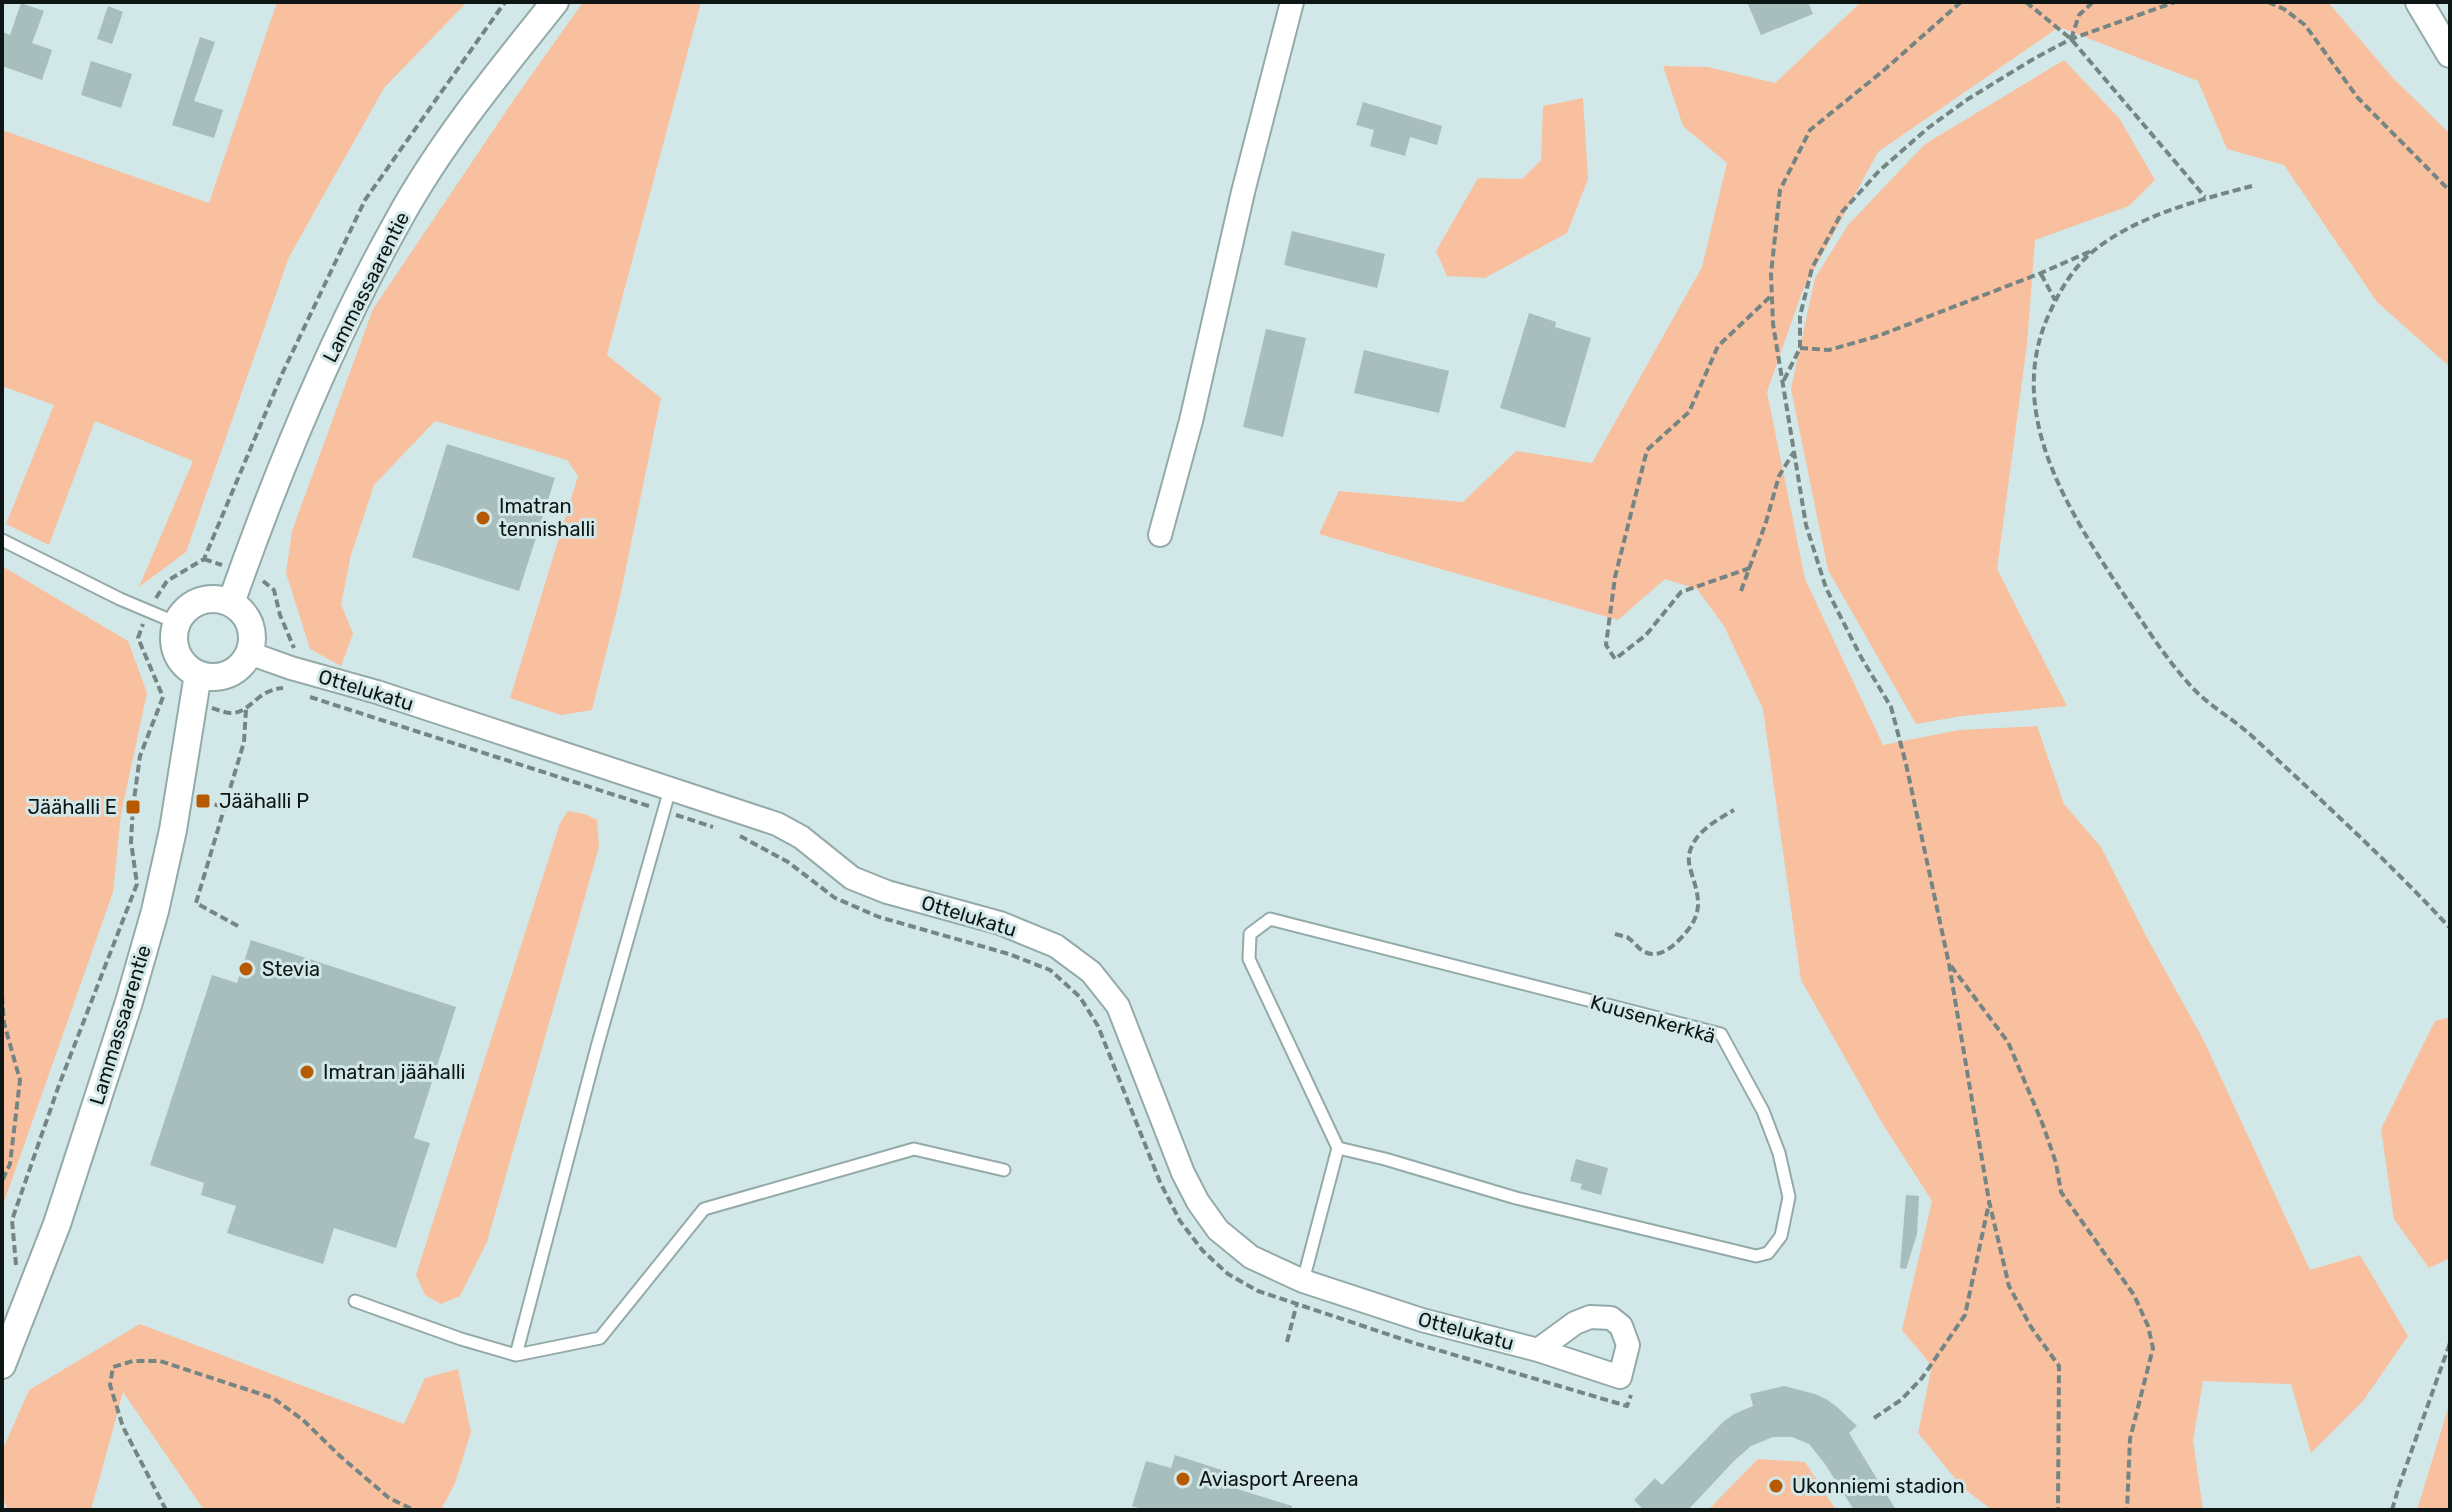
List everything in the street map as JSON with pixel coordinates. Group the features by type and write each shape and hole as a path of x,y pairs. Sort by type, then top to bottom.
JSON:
{"street":[{"name":"Lammassaarentie","path":"231,603 316,385 399,218 465,115 555,2"},
{"path":"1160,535 1191,421 1243,192 1292,2"},
{"path":"2419,2 2450,54"},
{"path":"210,599 231,603 250,624 252,639 249,653 241,665 228,674 213,677 198,674 186,666 177,653 174,638 177,623 182,614 199,601 210,599"},
{"name":"Ottelukatu","path":"249,653 287,678 377,692 777,824 801,837 852,878 887,892 1000,923 1056,946 1091,972 1118,1006 1183,1173 1218,1230 1251,1257 1303,1281 1422,1320 1538,1350"},
{"name":"Lammassaarentie","path":"2,1365 57,1224 155,911 173,830 198,674"}],"lane":[{"path":"2,540 120,599 177,623"},
{"path":"516,1355 597,1047 670,789"},
{"name":"Kuusenkerkkä","path":"1270,919 1721,1034 1763,1111 1779,1153 1789,1197 1781,1236 1768,1253 1756,1256 1516,1198 1338,1148 1249,959 1250,934 1270,919"},
{"path":"1303,1281 1338,1148"},
{"path":"355,1301 516,1355 600,1338 704,1209 914,1149 1004,1170"}],"path":[{"path":"16,1273 12,1220 59,1085 137,884 131,842 140,756 163,697 138,638 148,610 167,581 204,559 282,374 365,200 505,2"},
{"path":"1961,2 1810,130 1780,190 1771,274 1773,324 1806,525 1826,588 1891,707 1949,964 1989,1201 2009,1286 2031,1327 2059,1366 2058,1510"},
{"path":"2026,2 2071,39 2206,198"},
{"path":"2071,39 2079,15 2093,2"},
{"path":"1782,382 1800,348 1800,316 1812,268 1842,212 1879,171 1928,128 1968,99 2071,39 2175,2"},
{"path":"2268,2 2284,9 2305,25 2358,98 2450,191"},
{"path":"1800,348 1829,350 1878,336 2041,273 2095,249 2152,217 2252,186"},
{"path":"2095,249 2073,271 2039,335 2032,380 2038,430 2057,480 2090,543 2161,650 2191,687 2251,734 2392,866 2450,928"},
{"path":"2041,273 2055,300"},
{"path":"1750,568 1681,592 1646,635 1615,659 1606,645 1615,577 1647,450 1689,412 1718,346 1772,295"},
{"path":"1741,591 1779,476 1794,451"},
{"path":"193,703 231,713 246,709 259,696 287,678 295,649 280,615 274,590 264,581 204,559"},
{"path":"297,693 715,827"},
{"path":"238,926 196,903 244,742 246,709"},
{"path":"203,801 224,807"},
{"path":"1615,934 1626,937 1644,953 1656,955 1672,947 1691,928 1699,911 1699,898 1688,864 1689,852 1696,839 1712,823 1734,810"},
{"path":"728,832 769,849 835,898 879,917 1009,954 1050,970 1080,997 1098,1026 1160,1182 1180,1221 1203,1251 1228,1274 1258,1291 1414,1343 1614,1402"},
{"path":"1949,964 2008,1042 2043,1125 2056,1163 2061,1192 2134,1295 2148,1326 2153,1348 2130,1439 2127,1510"},
{"path":"2,996 4,1023 20,1080 10,1164 2,1181"},
{"path":"1874,1418 1901,1400 1922,1378 1965,1315 1989,1201"},
{"path":"1287,1342 1303,1281"},
{"path":"2392,1510 2450,1343"},
{"path":"166,1510 123,1427 110,1385 113,1367 133,1361 160,1361 273,1398 303,1420 389,1498 414,1510"}],"shaded area":[{"path":"277,2 467,2 384,88 289,257 186,552 139,587 193,461 95,421 49,545 6,524 54,405 2,386 2,130 209,203"},
{"path":"583,2 701,2 607,355 661,398 620,597 592,710 561,715 510,698 578,476 567,460 435,421 374,485 351,555 341,604 353,634 341,666 310,649 286,573 292,531 373,309"},
{"path":"1861,2 2328,2 2392,77 2450,134 2450,367 2377,302 2284,165 2227,149 2198,81 2059,27 1878,152 1802,292 1767,392 1805,579 1883,745 1959,730 2037,726 2064,804 2101,847 2204,1041 2310,1270 2360,1255 2408,1336 2363,1401 2311,1453 2291,1384 2203,1381 2193,1440 2203,1510 1992,1510 1962,1487 1918,1433 1932,1366 1902,1330 1932,1201 1882,1123 1801,980 1763,709 1724,626 1697,589 1665,579 1618,620 1319,534 1339,491 1463,502 1516,451 1592,463 1702,267 1727,163 1683,126 1663,66 1708,67 1775,83"},
{"path":"2064,60 2119,118 2155,180 2129,206 2035,240 2027,344 1997,569 2067,706 1962,716 1916,724 1828,570 1791,389 1815,278 1848,225 1925,144"},
{"path":"1583,98 1588,179 1567,233 1485,278 1447,276 1436,251 1478,178 1522,179 1541,160 1543,106"},
{"path":"2,566 128,641 147,693 121,814 113,892 2,1208"},
{"path":"568,811 597,820 599,847 487,1242 460,1296 441,1304 425,1295 416,1275 560,823"},
{"path":"2450,1017 2450,1258 2429,1268 2394,1219 2381,1129 2435,1021"},
{"path":"140,1324 404,1424 425,1378 458,1369 471,1432 455,1483 441,1510 204,1510 123,1392 91,1510 8,1510 2,1497 2,1451 29,1390"},
{"path":"2450,1402 2450,1510 2417,1510"},
{"name":"Ukonniemi stadion","path":"1758,1459 1805,1462 1836,1510 1708,1510"}],"building":[{"path":"1747,2 1808,2 1813,14 1761,35"},
{"path":"21,3 44,11 32,43 52,50 42,80 2,66 2,32 10,35"},
{"path":"108,6 123,12 112,44 97,39"},
{"path":"200,37 215,42 194,101 223,110 214,138 172,125"},
{"path":"91,61 132,74 121,108 81,95"},
{"path":"1363,102 1442,126 1437,145 1410,137 1405,156 1370,146 1374,130 1356,125"},
{"path":"1292,231 1385,254 1377,288 1284,265"},
{"path":"1529,313 1556,322 1555,327 1591,338 1565,428 1500,408"},
{"path":"1266,329 1306,338 1283,437 1243,427"},
{"path":"1364,350 1449,371 1439,413 1354,393"},
{"name":"Imatran tennishalli","path":"447,444 555,478 519,591 412,557"},
{"name":"Imatran jäähalli","path":"251,940 456,1007 414,1138 430,1143 396,1248 334,1228 323,1264 227,1233 236,1206 201,1195 204,1183 150,1165 212,975 237,983"},
{"path":"1576,1159 1608,1168 1601,1195 1580,1189 1582,1184 1570,1181"},
{"path":"1906,1195 1919,1196 1917,1234 1906,1269 1900,1268"},
{"path":"1784,1386 1826,1399 1857,1426 1849,1433 1896,1510 1854,1510 1809,1444 1792,1437 1773,1437 1751,1446 1688,1510 1644,1510 1634,1500 1655,1478 1662,1485 1723,1422 1753,1406 1750,1394"},
{"name":"Aviasport Areena","path":"1175,1455 1228,1472 1224,1485 1292,1506 1292,1510 1145,1510 1132,1506 1146,1461 1171,1468"}],"place":[{"name":"Imatran tennishalli","path":"483,518"},
{"name":"Jäähalli P","path":"203,801"},
{"name":"Jäähalli E","path":"133,807"},
{"name":"Stevia","path":"246,969"},
{"name":"Imatran jäähalli","path":"307,1072"},
{"name":"Aviasport Areena","path":"1183,1479"},
{"name":"Ukonniemi stadion","path":"1776,1486"}]}
